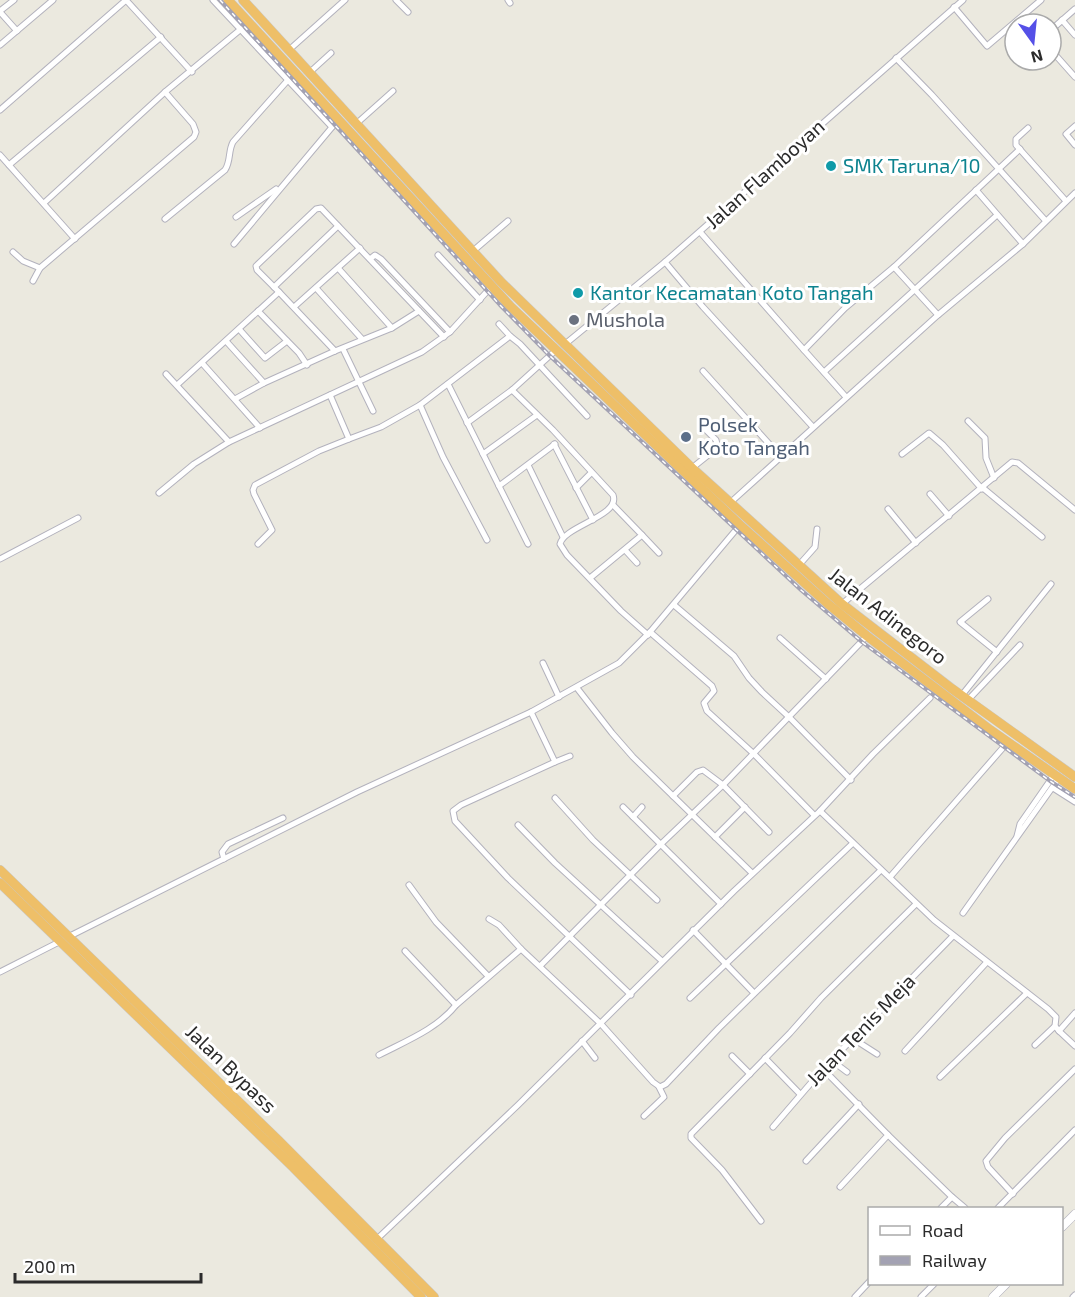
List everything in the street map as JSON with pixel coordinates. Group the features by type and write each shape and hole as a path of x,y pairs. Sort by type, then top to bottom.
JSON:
{"highway":[{"path":"228,0 335,123 397,184 555,351 740,525 867,636 933,681 1008,742 1075,789"},
{"name":"Jalan Adinegoro","path":"243,0 473,251 564,345 798,567 933,681"},
{"path":"397,184 405,177"},
{"path":"406,194 414,187"},
{"name":"Jalan Adinegoro","path":"949,693 965,698 1075,777"},
{"name":"Jalan Bypass","path":"0,870 64,939 421,1297"},
{"name":"Jalan Bypass","path":"0,883 64,939 278,1140 434,1297"}],"street":[{"path":"14,0 0,12 17,31"},
{"path":"0,45 53,0"},
{"path":"0,110 126,0 192,72"},
{"path":"213,0 288,80 335,123 234,244"},
{"path":"289,50 345,0"},
{"path":"396,0 408,12"},
{"name":"Jalan Flamboyan","path":"564,345 700,232 963,0"},
{"path":"1028,12 1041,0"},
{"path":"954,8 987,46 1003,33"},
{"path":"1063,19 1075,9"},
{"path":"1063,21 1075,35"},
{"path":"44,203 165,92 192,72 241,29"},
{"path":"9,165 161,38"},
{"path":"309,73 331,53"},
{"path":"896,58 1045,220"},
{"path":"1063,64 1075,77"},
{"path":"165,219 225,170 229,164 229,152 233,142 288,80"},
{"path":"356,124 393,91"},
{"path":"33,281 40,268 194,137 196,132 193,124 165,92"},
{"path":"1075,126 1066,134 1075,145"},
{"path":"1028,128 1015,142 1066,201"},
{"path":"804,350 845,308 894,267 1020,149"},
{"path":"0,155 75,239"},
{"path":"236,217 280,187"},
{"path":"976,190 1023,244"},
{"path":"730,502 938,315 1023,244 1075,193"},
{"path":"335,351 257,270 256,266 319,208 444,338"},
{"path":"824,372 997,215"},
{"path":"473,251 508,221"},
{"path":"274,286 338,226"},
{"path":"700,232 846,397"},
{"path":"294,307 360,249"},
{"path":"13,252 23,261 40,268"},
{"path":"370,259 375,255 381,259 450,332"},
{"path":"438,255 480,300"},
{"path":"665,262 813,427"},
{"path":"894,267 938,315"},
{"path":"338,268 392,328"},
{"path":"159,493 194,464 229,442 415,357 444,338 492,286"},
{"path":"316,288 362,339"},
{"path":"177,385 279,291"},
{"path":"258,311 299,353 307,365"},
{"path":"235,399 264,383 392,328 419,311"},
{"path":"499,324 510,336 514,337 587,416"},
{"path":"239,329 265,358 287,341"},
{"path":"258,544 272,530 254,494 255,485 319,451 381,427 420,405 510,336"},
{"path":"226,341 264,383"},
{"path":"343,349 373,411"},
{"path":"467,423 512,390 555,351"},
{"path":"202,363 260,428"},
{"path":"703,371 780,457"},
{"path":"166,374 229,442"},
{"path":"448,384 528,544"},
{"path":"512,390 613,495 613,505 593,520 563,537 560,542 561,547 649,634 712,686 713,693 704,703 706,709 814,815"},
{"path":"330,395 349,439"},
{"path":"420,405 443,457 487,540"},
{"path":"483,454 537,415"},
{"path":"968,421 985,438 986,458 994,478"},
{"path":"692,468 712,452 717,444 702,426"},
{"path":"903,454 929,433 982,488 1042,537"},
{"path":"499,486 560,438"},
{"path":"554,444 593,520"},
{"path":"842,604 1010,463 1018,463 1075,510"},
{"path":"528,465 563,537"},
{"path":"576,488 591,473"},
{"path":"930,494 949,516"},
{"path":"613,505 659,553"},
{"path":"888,509 916,543"},
{"path":"0,559 78,518"},
{"path":"0,972 357,792 531,712 619,663 649,634 740,525"},
{"path":"798,567 815,547 818,530"},
{"path":"590,578 642,535"},
{"path":"625,550 637,563"},
{"path":"965,698 997,652 1052,584"},
{"path":"988,599 960,622 997,652"},
{"path":"674,605 734,656 749,678 851,780"},
{"path":"540,966 754,754 867,636"},
{"path":"780,638 826,679"},
{"path":"965,698 1020,645"},
{"path":"543,663 559,697"},
{"path":"577,687 618,740 752,873"},
{"path":"376,1240 631,995 693,930 851,780 873,754 930,698"},
{"path":"531,712 555,762"},
{"path":"890,877 1008,742"},
{"path":"570,756 468,801 455,808 452,813 455,821 484,853 631,995"},
{"path":"673,796 700,770 710,773 769,832"},
{"path":"1043,797 1053,788 1057,776"},
{"path":"963,913 1016,837 1020,824 1057,776"},
{"path":"1053,788 1075,802"},
{"path":"555,798 581,828 657,900"},
{"path":"622,807 721,903"},
{"path":"633,817 642,807"},
{"path":"714,837 745,807"},
{"path":"820,810 916,904 1056,1017 1057,1028 1075,1046"},
{"path":"224,859 222,852 228,844 283,818"},
{"path":"518,825 662,962"},
{"path":"690,998 853,843"},
{"path":"659,1086 666,1084 754,993 881,870"},
{"path":"409,885 436,922 488,976"},
{"path":"761,1221 722,1170 691,1136 693,1131 821,998 916,904"},
{"path":"489,919 499,925 521,949 601,1024 659,1086 664,1097 644,1116"},
{"path":"693,930 754,993"},
{"name":"Jalan Tenis Meja","path":"772,1127 822,1069 953,936"},
{"path":"379,1055 433,1026 521,949"},
{"path":"405,951 456,1005"},
{"path":"905,1051 987,962"},
{"path":"940,1077 1027,993"},
{"path":"1035,1045 1075,1013"},
{"path":"852,1038 877,1054"},
{"path":"582,1041 595,1058"},
{"path":"732,1056 750,1074"},
{"path":"765,1058 800,1094"},
{"path":"831,1060 847,1072"},
{"path":"822,1069 963,1207"},
{"path":"1013,1194 987,1167 986,1161 1021,1122 1075,1069"},
{"path":"806,1161 859,1104"},
{"path":"1000,1207 1075,1130"},
{"path":"840,1187 888,1135"},
{"path":"943,1207 952,1197"},
{"path":"855,1297 868,1283"},
{"path":"921,1297 933,1285"},
{"path":"993,1297 1005,1285"}],"railway":[{"path":"220,0 500,305 550,356 801,590 862,642 1075,797"}],"place":[{"name":"SMK Taruna/10","path":"831,166"},
{"name":"Kantor Kecamatan Koto Tangah","path":"578,293"},
{"name":"Mushola","path":"574,320"},
{"name":"Polsek Koto Tangah","path":"686,437"}]}
